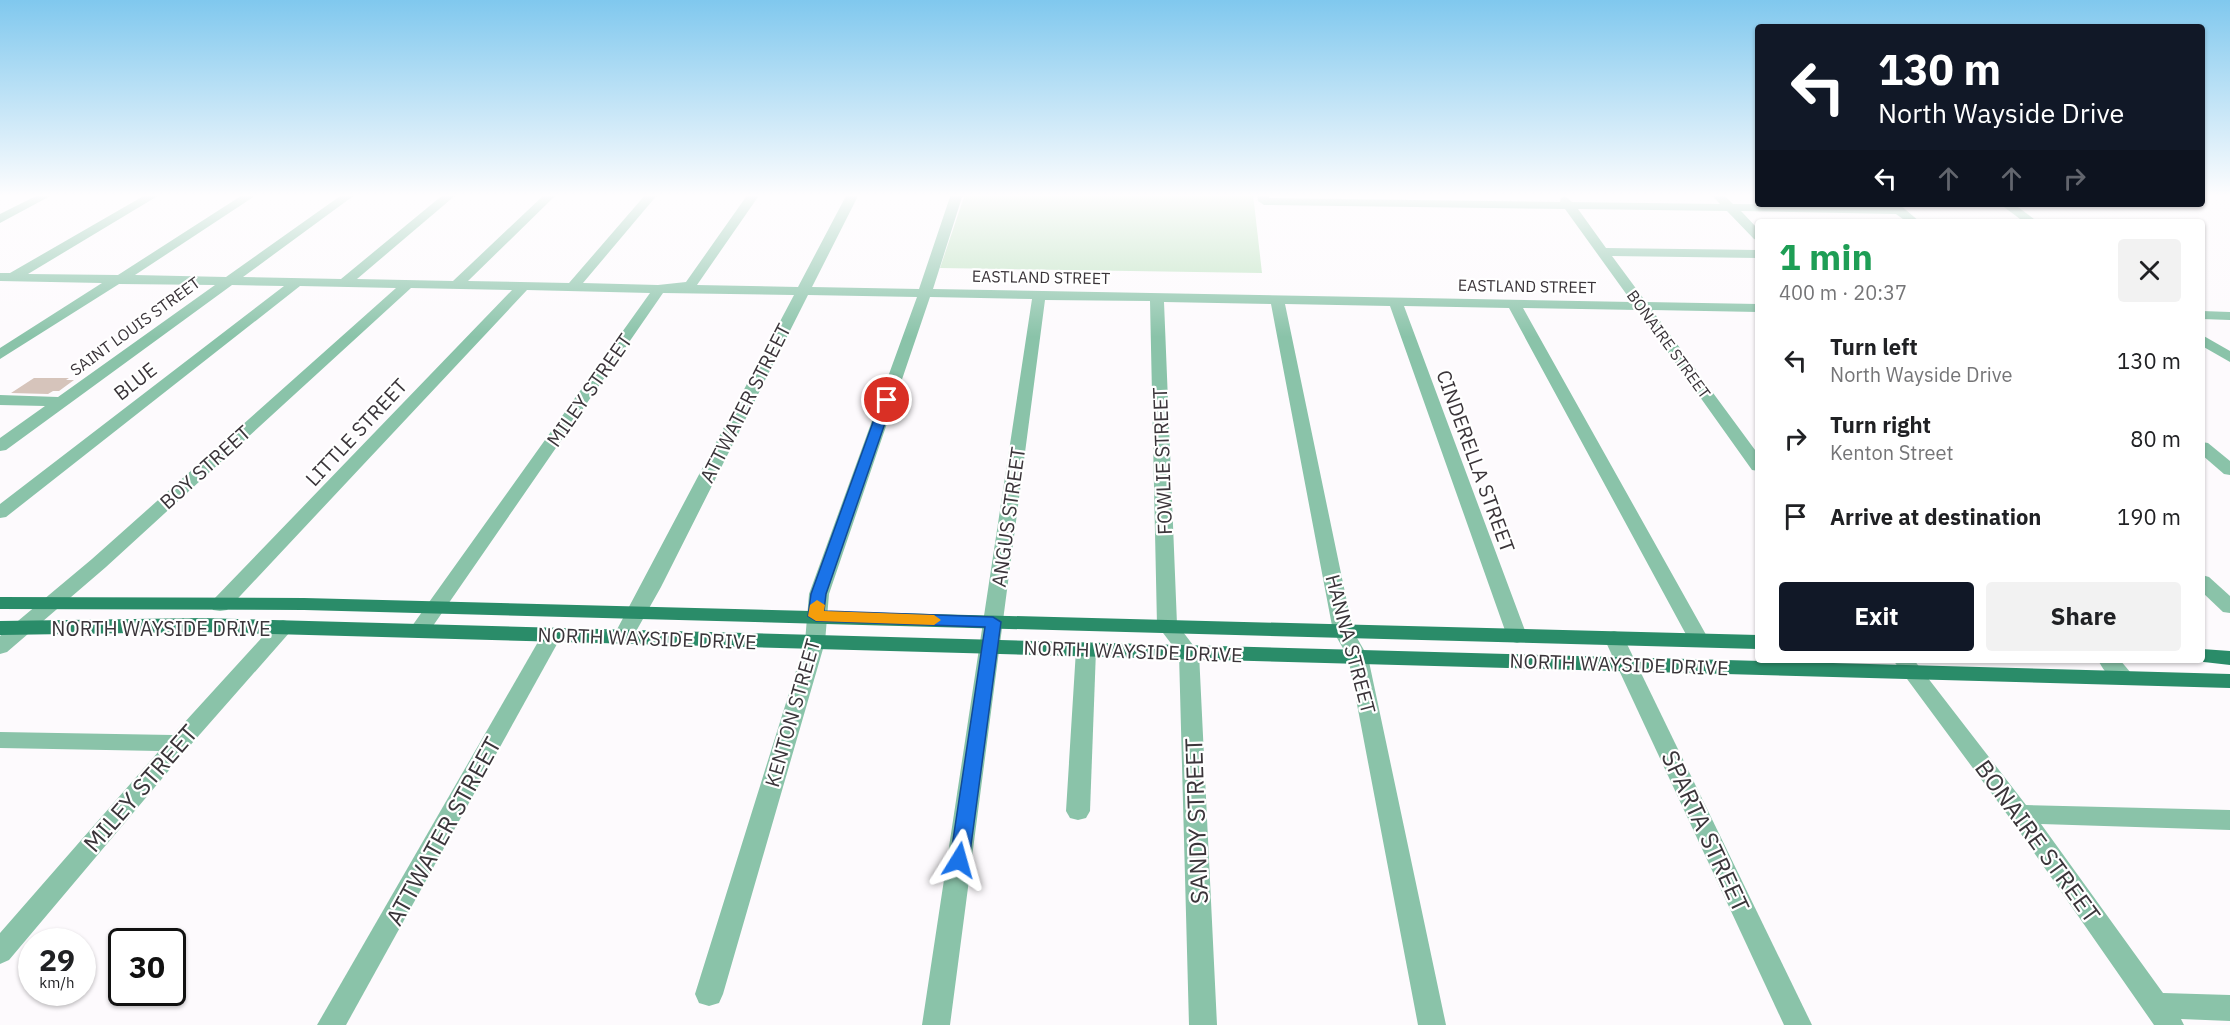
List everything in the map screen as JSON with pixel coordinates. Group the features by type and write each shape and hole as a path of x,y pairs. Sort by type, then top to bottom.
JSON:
{"main road":[{"name":"NORTH WAYSIDE DRIVE","path":"0,603 304,604 1755,642"},
{"path":"283,627 304,604"},
{"name":"NORTH WAYSIDE DRIVE","path":"0,628 202,625 1628,665 1908,666 2125,679 2230,681"},
{"path":"2205,656 2230,658"}],"street":[{"path":"4,278 69,242"},
{"path":"0,354 177,242"},
{"name":"SAINT LOUIS STREET","path":"0,446 284,242"},
{"path":"344,283 393,242"},
{"path":"456,285 501,242"},
{"path":"573,287 611,242"},
{"path":"660,288 690,286 721,242"},
{"name":"ATTWATER STREET","path":"623,637 828,242"},
{"name":"KENTON STREET","path":"709,994 815,642 819,594 942,242"},
{"name":"BONAIRE STREET","path":"1595,242 1751,446"},
{"path":"1602,252 1755,254"},
{"name":"EASTLAND STREET","path":"4,278 1755,308"},
{"name":"BLUE","path":"0,513 296,283"},
{"name":"BOY STREET","path":"0,647 99,563 407,285"},
{"name":"LITTLE STREET","path":"220,605 523,287"},
{"name":"MILEY STREET","path":"419,631 660,288"},
{"name":"ANGUS STREET","path":"936,1025 1039,295"},
{"name":"FOWLIE STREET","path":"1157,296 1167,625"},
{"name":"HANNA STREET","path":"1277,299 1343,631 1358,657 1432,1025"},
{"name":"CINDERELLA STREET","path":"1396,302 1517,636"},
{"path":"1513,303 1699,640"},
{"path":"2205,315 2230,316"},
{"path":"2205,341 2230,358"},
{"path":"0,400 62,402"},
{"path":"2205,451 2230,470"},
{"path":"2205,584 2230,607"},
{"path":"1167,625 1189,653"},
{"name":"MILEY STREET","path":"0,952 179,743 283,627"},
{"name":"ATTWATER STREET","path":"332,1025 552,635"},
{"name":"SPARTA STREET","path":"1614,638 1798,1025"},
{"path":"1078,812 1086,650"},
{"name":"SANDY STREET","path":"1189,653 1203,1025"},
{"path":"2111,663 2125,679"},
{"name":"BONAIRE STREET","path":"1908,666 2020,814 2163,1015"},
{"path":"0,740 179,743"},
{"path":"2020,814 2230,820"},
{"path":"2163,1015 2230,1008"}],"green space":[{"path":"949,242 1258,242 1262,273 940,268"}],"building":[{"path":"34,378 74,380 59,391 48,394 11,393"}],"slow traffic":[{"path":"817,605 816,616 934,620"}],"route":[{"path":"887,400 819,594 816,616 993,622 959,860"}]}
